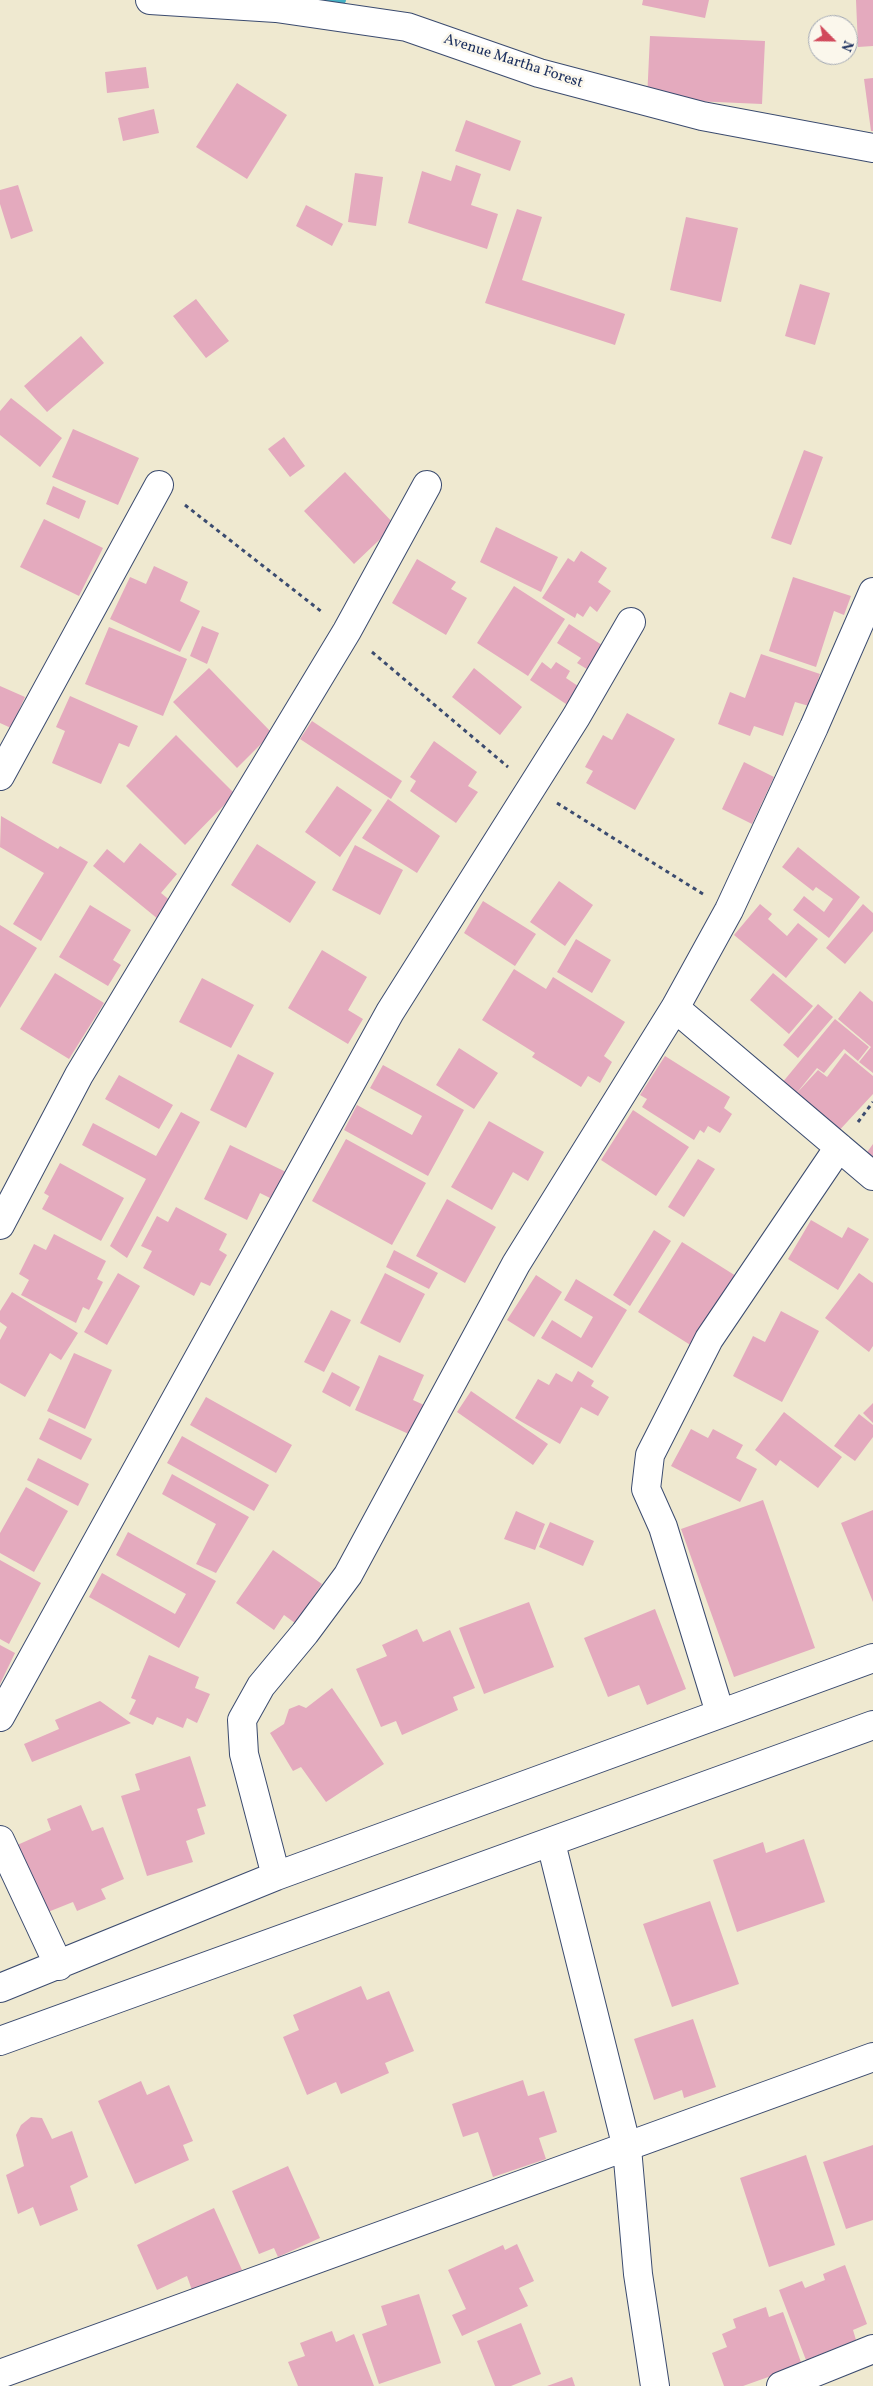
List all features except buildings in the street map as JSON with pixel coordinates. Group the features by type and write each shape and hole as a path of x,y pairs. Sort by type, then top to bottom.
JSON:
{"street":[{"name":"Avenue Martha Forest","path":"150,0 276,8 407,28 540,73 702,116 873,148"},
{"path":"0,776 158,485"},
{"path":"0,1225 79,1075 347,631 427,485"},
{"path":"276,1876 244,1754 242,1720 261,1686 305,1633 348,1575 516,1264 675,1008 728,910 871,601"},
{"path":"0,1716 390,1012 576,717 632,622"},
{"path":"675,1008 873,1176"},
{"path":"720,1713 663,1527 646,1489 650,1455 709,1339 839,1147"},
{"path":"0,1988 59,1966 276,1876 873,1658"},
{"path":"0,2041 161,1981 551,1843 873,1725"},
{"path":"0,1840 59,1966"},
{"path":"551,1843 627,2148 638,2274 655,2386"},
{"path":"0,2374 627,2148 873,2057"},
{"path":"781,2386 873,2349"}],"path":[{"path":"158,485 347,631 532,787 728,910"}],"waterway":[{"path":"310,0 341,0"}]}
